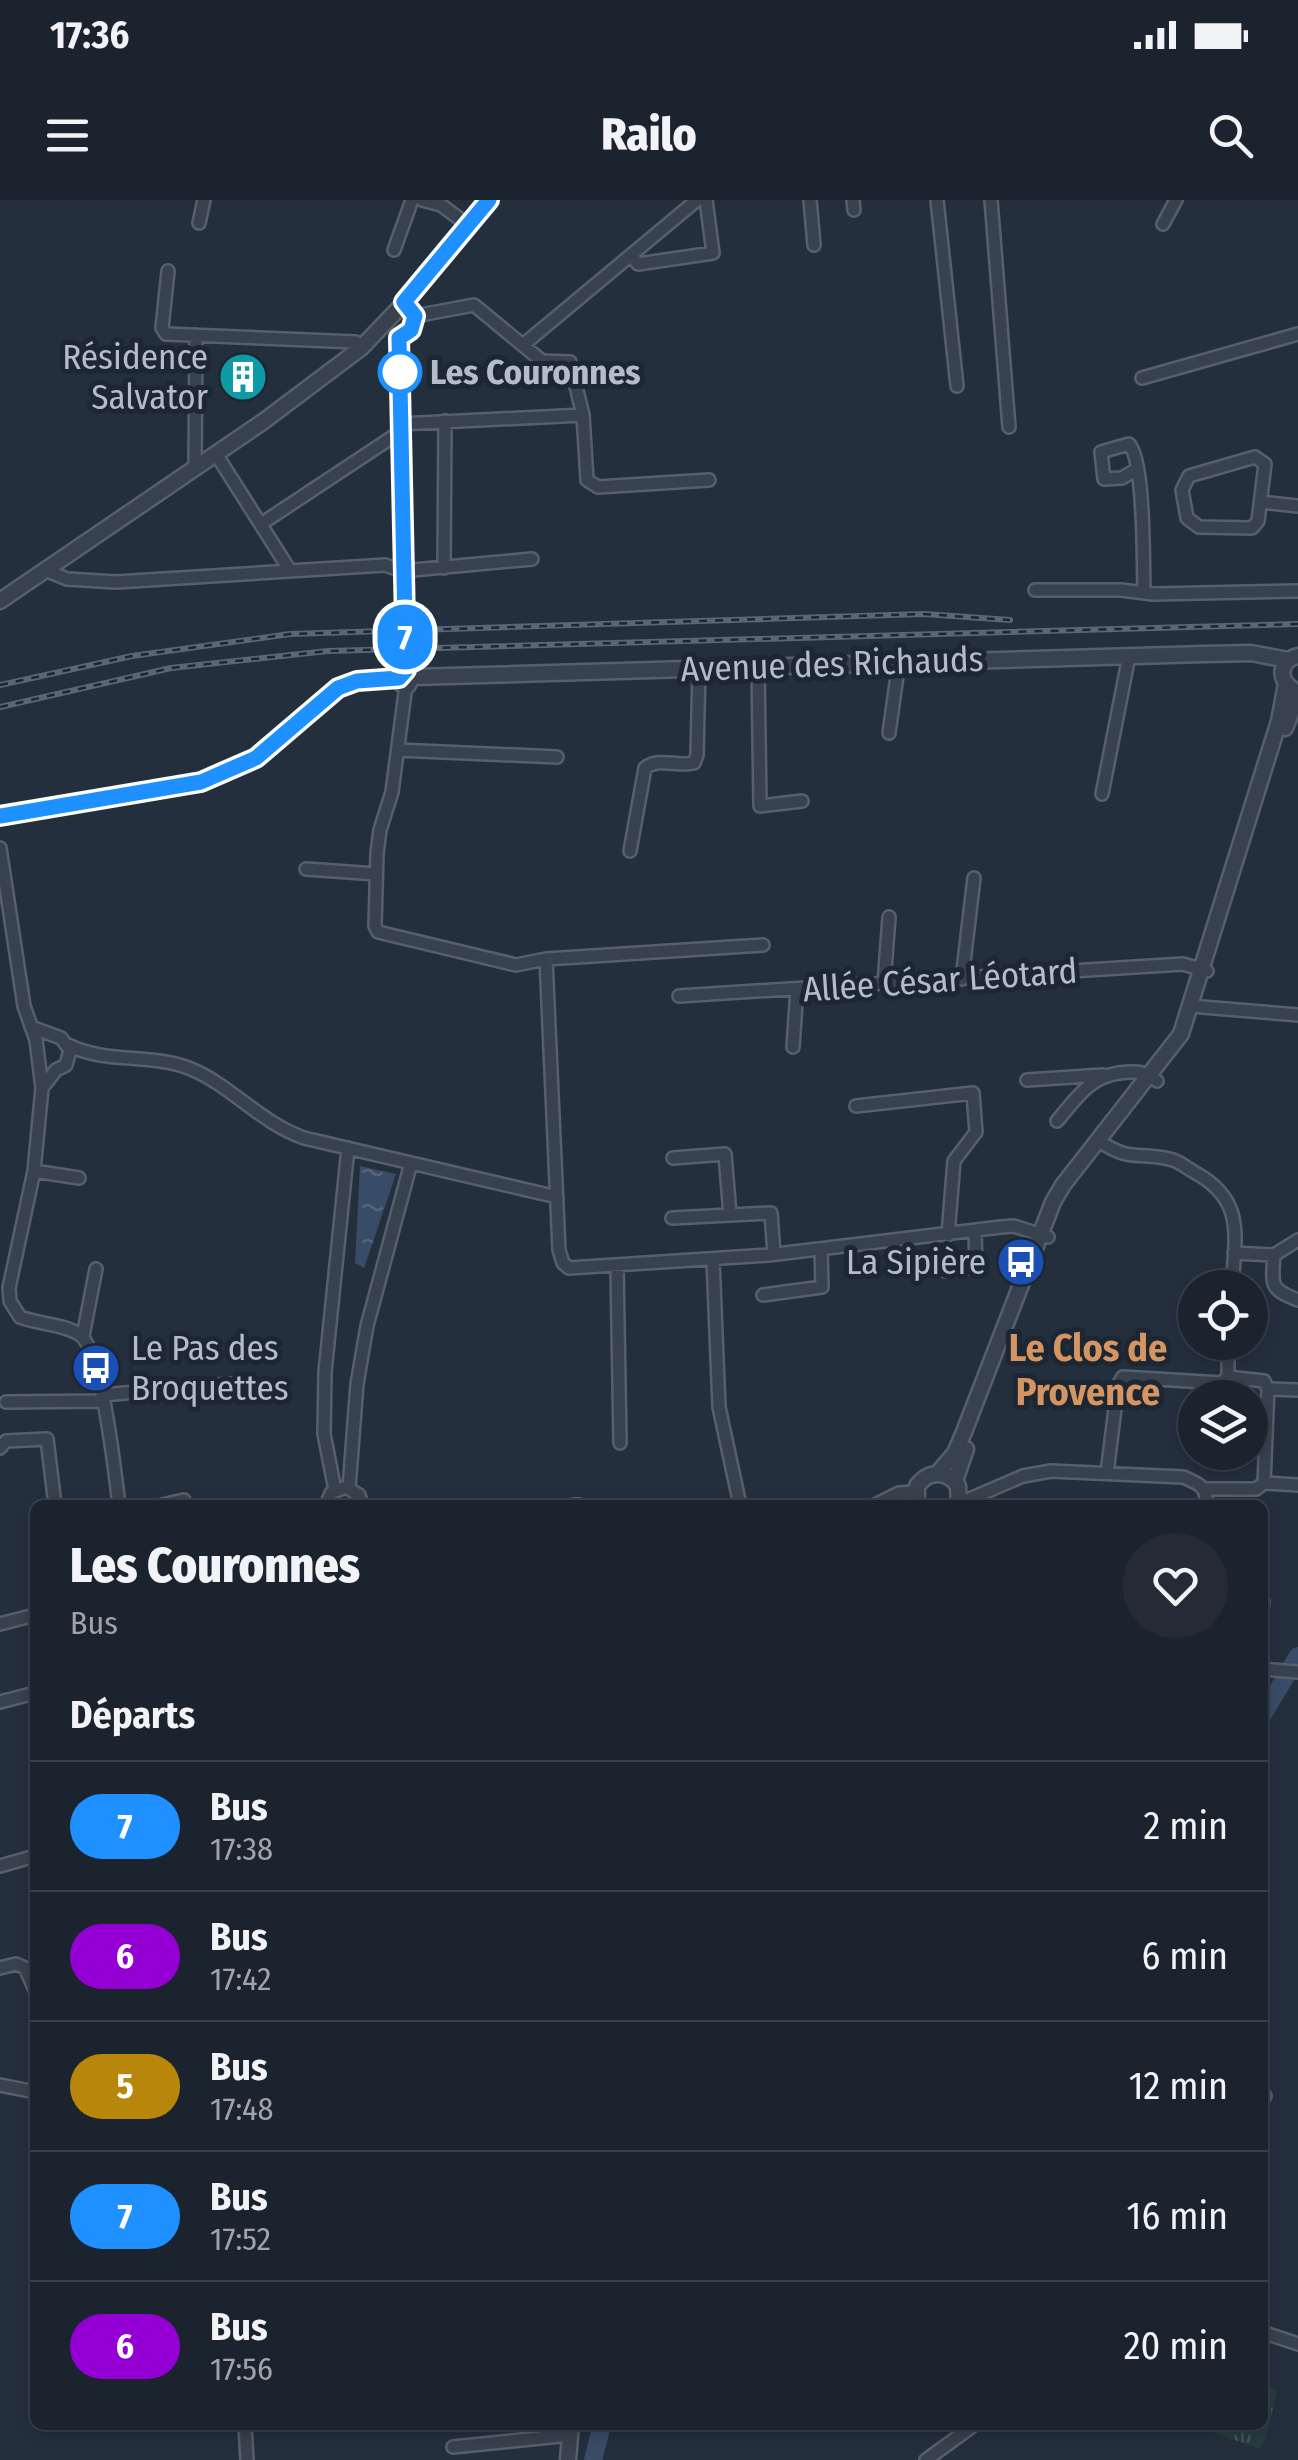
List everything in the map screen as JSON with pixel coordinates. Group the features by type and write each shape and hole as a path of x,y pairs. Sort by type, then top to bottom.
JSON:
{"street":[{"path":"199,223 204,200"},
{"path":"394,250 412,200"},
{"path":"422,200 441,205 468,226"},
{"path":"0,601 196,468 362,348 489,200"},
{"path":"523,345 698,200"},
{"path":"631,255 638,264 713,253 706,200"},
{"path":"810,200 814,246"},
{"path":"938,200 957,386"},
{"path":"991,200 1010,427"},
{"path":"1163,224 1176,200"},
{"path":"168,271 162,331 166,334 356,342 362,348"},
{"path":"404,302 415,316"},
{"path":"415,316 474,304 542,361 570,362 582,415 587,480 598,487 710,480"},
{"path":"399,338 411,330 415,316"},
{"path":"382,328 399,338"},
{"path":"1142,378 1298,334"},
{"path":"196,335 196,468"},
{"path":"399,338 404,620"},
{"path":"262,524 400,428 582,415"},
{"path":"444,568 446,422"},
{"path":"216,454 289,569"},
{"path":"1255,457 1265,464 1261,502 1258,521 1252,528 1199,527 1187,518 1182,490 1189,476 1255,457"},
{"path":"1138,469 1144,592"},
{"path":"1261,502 1298,506"},
{"path":"44,570 66,579 116,582 385,565 402,571 532,559"},
{"path":"1035,590 1298,591"},
{"name":"Avenue des Richauds","path":"0,816 201,782 256,758 338,688 357,681 406,675 1251,654 1292,670"},
{"path":"1102,794 1129,656"},
{"path":"890,732 899,662"},
{"path":"758,666 760,806 802,801"},
{"path":"630,850 645,768 657,762 694,762 699,668"},
{"path":"962,1496 967,1446 1063,1184 1154,1078 1193,1006 1292,670"},
{"path":"406,675 392,792 380,830 375,926 381,934 521,965 764,945"},
{"path":"398,750 557,757"},
{"path":"0,848 24,1006 42,1088 34,1171 8,1288 10,1301 20,1316 83,1336 92,1348 117,1500"},
{"path":"306,869 376,874"},
{"path":"962,980 974,878"},
{"path":"884,984 889,917"},
{"path":"546,960 559,1250 566,1265 577,1269 774,1254 1014,1226 1044,1236"},
{"name":"Allée César Léotard","path":"679,996 1183,964 1204,970"},
{"path":"793,1047 797,989"},
{"path":"1193,1006 1298,1015"},
{"path":"31,1027 92,1054 186,1067 279,1128 557,1197"},
{"path":"51,1037 42,1042 38,1056 46,1068 56,1070"},
{"path":"68,1045 69,1061"},
{"path":"42,1088 69,1061 92,1054"},
{"path":"1027,1080 1138,1070 1154,1078"},
{"path":"1057,1121 1088,1084 1103,1075"},
{"path":"856,1106 973,1093 976,1132 954,1162 948,1235"},
{"path":"1102,1143 1120,1155 1173,1160 1210,1181 1226,1196 1234,1212 1233,1270"},
{"path":"329,1500 335,1490 324,1434 325,1372 348,1148"},
{"path":"673,1158 725,1154 730,1215"},
{"path":"359,1500 349,1488 367,1326 411,1163"},
{"path":"34,1171 79,1178"},
{"path":"672,1218 770,1214 774,1254"},
{"path":"945,1272 976,1267 975,1232"},
{"path":"914,1500 926,1477 938,1474 955,1453 1044,1236"},
{"path":"1234,1252 1274,1255 1298,1240"},
{"path":"763,1296 822,1287 822,1249"},
{"path":"1274,1255 1272,1284 1278,1292 1298,1300"},
{"path":"713,1259 719,1407 739,1500"},
{"path":"617,1265 620,1442"},
{"path":"83,1336 96,1268"},
{"path":"1107,1473 1118,1384 1123,1376 1221,1383 1228,1376 1228,1360"},
{"path":"1228,1376 1264,1380"},
{"path":"6,1402 102,1398 240,1383"},
{"path":"1268,1388 1298,1390"},
{"path":"0,1448 6,1440 47,1438 54,1500"},
{"path":"962,1496 1051,1470 1183,1477 1200,1484 1205,1500"},
{"path":"1264,1483 1265,1470"},
{"path":"938,1474 962,1496"},
{"path":"1204,1490 1256,1488 1264,1483 1298,1484"},
{"path":"335,1490 349,1488"},
{"path":"886,1500 899,1493 911,1500"},
{"path":"0,1624 30,1616"},
{"path":"1268,1670 1297,1672"},
{"path":"0,1702 30,1694"},
{"path":"0,1866 30,1857"},
{"path":"0,1968 16,1964 25,1968 30,1979"},
{"path":"0,2085 30,2091"},
{"path":"1268,2334 1298,2344"},
{"path":"244,2430 247,2460"},
{"path":"453,2446 570,2430 568,2460"},
{"path":"926,2460 967,2430"}],"green space":[{"path":"1268,2385 1277,2392 1268,2429"},
{"path":"1207,2430 1268,2430 1259,2449"}],"water":[{"path":"360,1166 396,1174 364,1268 355,1263"}],"waterway":[{"path":"1268,1706 1298,1656"},
{"path":"593,2460 601,2430"}],"tunnel":[{"path":"405,620 406,661"}],"railway":[{"path":"0,685 132,656 290,634 924,614 1010,620"},
{"path":"0,707 171,668 328,651 1298,624"}],"bus line":[{"name":"7","path":"0,816 201,782 256,758 338,688 357,681 399,678 406,670 399,338 411,330 415,316 404,302 489,200"}],"place":[{"name":"Les Couronnes","path":"400,372"},
{"name":"Résidence Salvator","path":"243,377"},
{"name":"La Sipière","path":"1021,1262"},
{"name":"Le Pas des Broquettes","path":"96,1368"}],"district":[{"name":"Le Clos de Provence","path":"1088,1370"}]}
